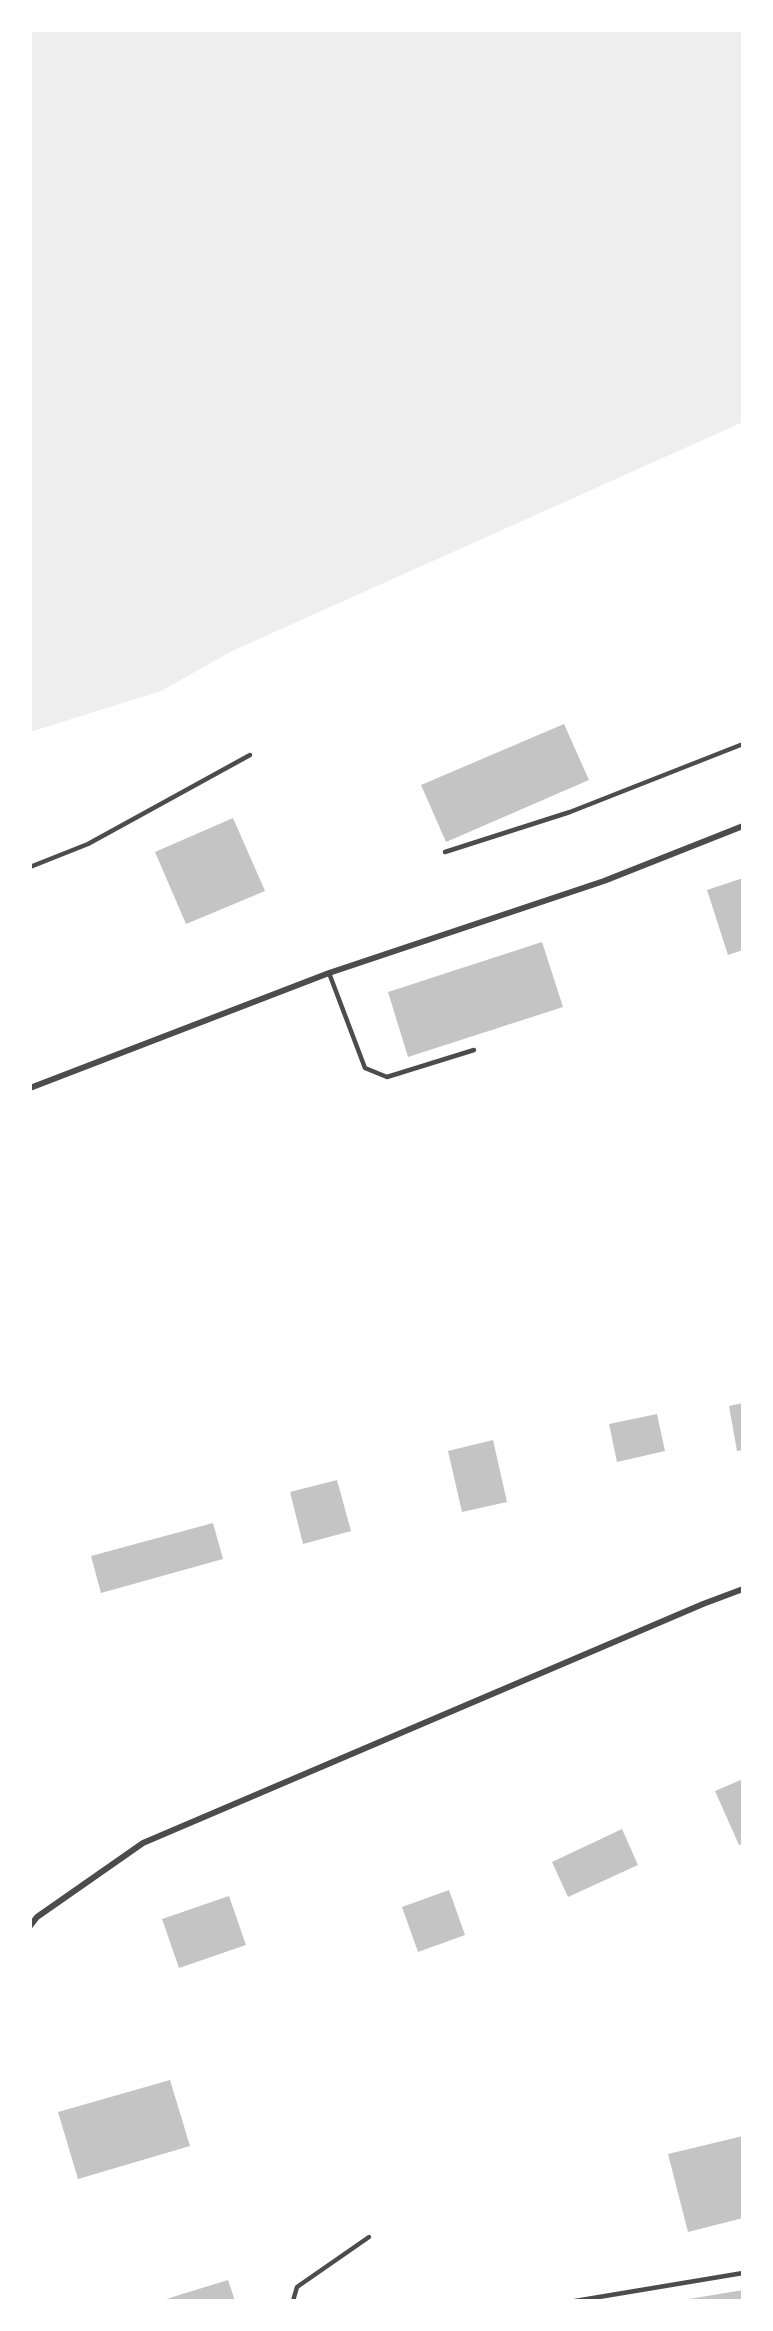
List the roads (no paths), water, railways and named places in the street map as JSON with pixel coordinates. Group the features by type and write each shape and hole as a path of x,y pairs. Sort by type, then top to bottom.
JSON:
{"street":[{"path":"30,1088 329,974 604,881 743,826"},
{"path":"30,1926 37,1917 143,1844 703,1604 743,1589"}],"lane":[{"path":"445,852 570,812 743,744"},
{"path":"30,867 88,844 250,755"},
{"path":"329,974 364,1068 387,1077 474,1050"},
{"path":"293,2301 297,2287 369,2237"},
{"path":"578,2301 743,2272"}]}
